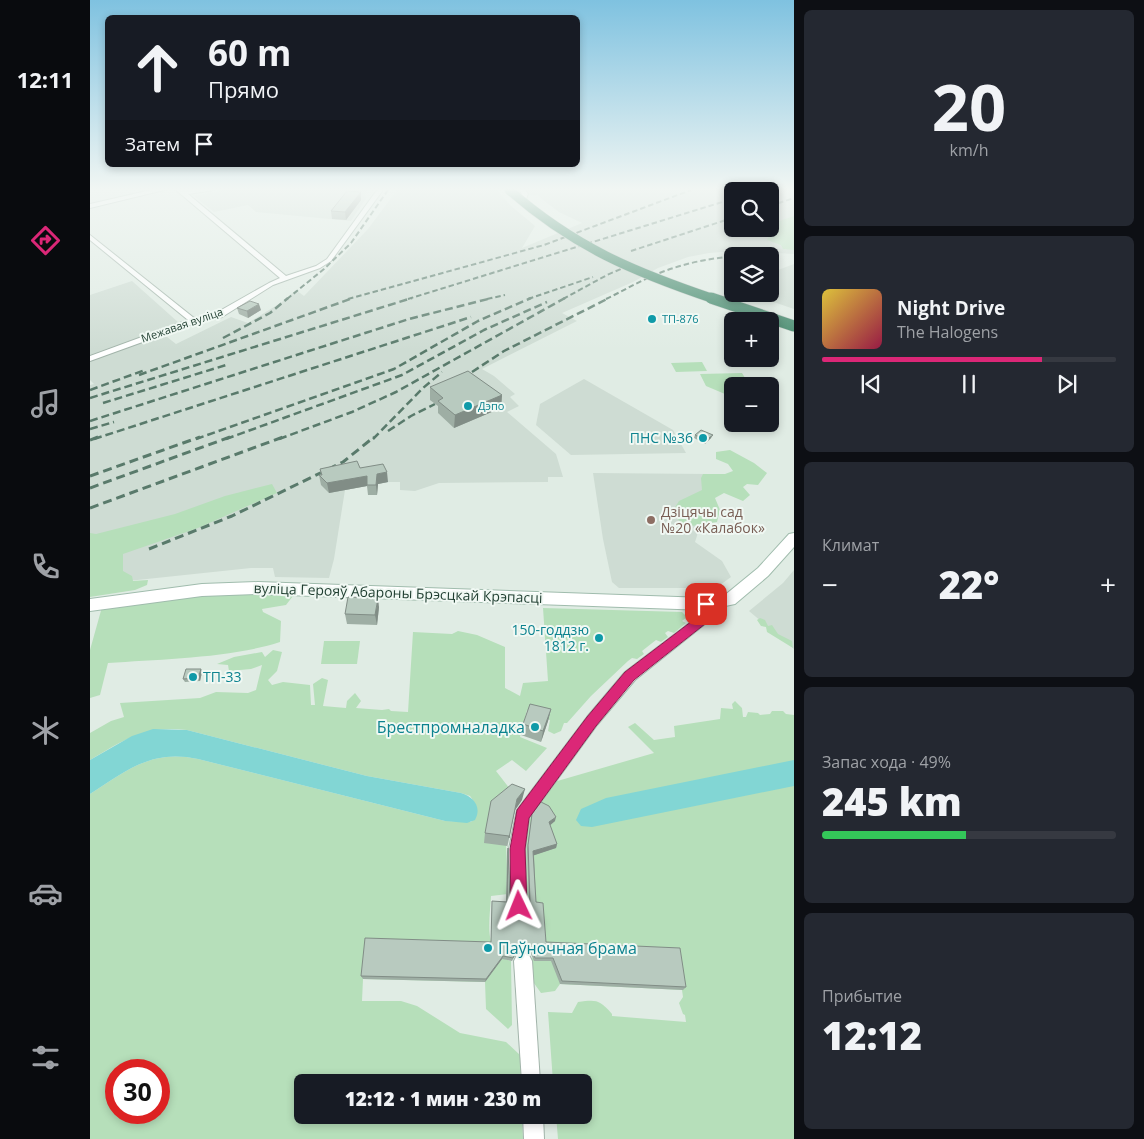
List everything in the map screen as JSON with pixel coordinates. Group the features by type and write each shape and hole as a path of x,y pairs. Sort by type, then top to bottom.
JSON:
{"highway":[{"path":"580,243 649,275 794,326"},
{"path":"590,243 604,251 663,275 794,319"}],"main road":[{"name":"вуліца Герояў Абароны Брэсцкай Крэпасці","path":"90,605 202,590 258,588 706,604 729,600 762,572 794,538"}],"street":[{"path":"98,243 193,321"},
{"path":"243,243 285,279"},
{"name":"Межавая вуліца","path":"90,359 193,321 219,315 271,284 318,267 329,260 341,243"},
{"path":"519,906 517,849 522,815 540,788 630,676 706,617 706,604"},
{"path":"523,961 531,1074"},
{"path":"533,1124 534,1139"}],"shaded area":[{"path":"354,243 525,243 522,248 534,243 794,243 794,254 779,253 779,247 724,247 724,252 688,257 658,268 633,282 562,313 577,321 482,369 494,376 515,394 510,397 519,406 507,412 556,454 563,477 548,477 548,482 439,483 415,491 400,490 400,482 388,482 345,490 334,559 329,578 275,577 273,568 251,568 90,585 90,385 94,384 90,380 90,360 162,333 176,344 231,317 248,323 282,302 296,290 304,296"},
{"path":"794,264 794,309 773,302 779,302 779,270"},
{"path":"132,281 179,323 90,356 90,295"},
{"path":"584,379 673,430 686,453 571,455 536,425 540,404"},
{"name":"Дзіцячы сад №20 «Калабок»","path":"593,473 709,474 708,502 695,542 722,561 731,577 716,588 619,588 612,582"},
{"path":"794,570 794,649 749,611 783,583"}],"green space":[{"path":"776,243 794,243 794,250 783,249 781,245"},
{"path":"702,362 707,371 676,372 671,363"},
{"path":"742,373 744,377 724,377 724,394 706,386 700,374"},
{"path":"730,450 754,463 767,473 758,485 747,484 743,487 750,495 743,501 724,493 715,498 720,510 717,522 685,527 672,512 679,501 702,490 701,478 703,474 725,474 733,471 728,464 716,459 716,452"},
{"path":"272,484 277,493 198,528 123,554 123,571 132,576 133,581 148,580 147,585 135,590 90,597 90,533 96,534 175,514 225,496"},
{"path":"289,593 293,596 286,605 262,609 263,612 281,621 280,642 218,655 108,663 100,695 90,698 90,650 102,607 173,597"},
{"path":"543,608 682,612 687,617 682,621 686,623 674,633 668,631 665,633 668,637 661,642 656,640 642,651 644,654 637,659 632,658 628,661 591,696 567,723 564,723 561,731 554,734 548,731 550,720 539,717 539,714 527,710 520,737 547,748 526,771 512,760 496,771 510,789 506,843 508,894 491,896 489,925 492,944 496,951 502,957 511,961 512,1025 508,1029 486,1009 485,982 363,979 362,1001 401,1001 417,1006 460,1033 506,1042 520,1055 521,1074 294,1074 294,1124 522,1124 523,1139 90,1139 90,794 128,770 153,759 182,757 198,759 445,821 471,822 476,812 476,806 470,796 461,793 367,776 187,730 172,729 147,732 125,740 90,760 90,733 111,721 124,717 120,703 200,698 216,692 248,693 256,690 262,665 251,669 229,671 228,665 217,664 234,657 262,652 265,657 273,650 282,652 277,671 268,680 272,685 283,682 310,685 311,705 315,705 313,684 322,678 328,680 323,706 346,708 347,701 355,693 361,701 356,708 389,709 391,711 408,712 413,632 452,634 458,631 477,635 505,647 505,688 520,696 523,683 548,681"},
{"path":"760,618 765,620 768,626 772,625 778,634 792,641 793,648 767,632 766,627 761,626 757,620"},
{"path":"324,641 360,641 357,664 321,664"},
{"path":"735,701 742,708 743,717 746,717 748,712 760,715 770,714 772,711 783,711 786,714 794,715 794,1139 558,1139 557,1124 592,1124 592,1074 552,1074 548,1012 572,1013 578,1002 593,1001 604,1006 612,1016 686,1022 679,1003 683,997 682,990 560,984 555,991 541,993 531,979 530,961 544,945 542,907 527,897 525,866 526,838 532,812 547,784 654,753 628,727 635,723 654,740 675,737 674,726 720,719 721,708 733,709 732,704"}],"water":[{"path":"153,729 187,730 367,776 461,793 470,797 476,803 477,815 475,820 467,823 445,821 198,759 182,757 153,759 128,770 90,794 90,760 132,736"},
{"path":"794,760 794,786 592,827 581,826 576,820 581,809 606,798"}],"building":[{"path":"250,301 259,304 247,311 237,308"},
{"path":"468,371 502,395 455,415 438,401 443,398 430,387"},
{"path":"701,430 713,435 706,440 695,435"},
{"path":"357,461 360,468 383,464 387,472 377,474 376,485 367,485 367,476 327,483 319,475 322,475 320,469"},
{"path":"348,597 378,598 375,615 345,614"},
{"path":"186,669 201,669 198,678 183,679"},
{"path":"530,704 551,709 543,731 523,724"},
{"path":"512,784 525,789 517,799 509,838 509,836 485,833 491,801"},
{"name":"Паўночная брама","path":"541,802 549,806 556,817 549,822 557,844 533,851 536,902 543,903 546,942 680,948 686,987 562,981 553,958 535,958 532,951 525,947 517,950 513,958 503,956 486,979 361,976 365,938 491,942 492,901 507,902 508,848 510,903 513,910 521,912 528,909 530,902 528,845 532,814"}],"railway":[{"path":"287,299 324,269 351,243"},
{"path":"348,299 549,243"},
{"path":"408,299 589,243"},
{"path":"631,251 655,243"},
{"path":"606,299 641,281 676,267 724,257"},
{"path":"563,299 630,265"},
{"path":"528,299 593,277"},
{"path":"487,299 505,295"},
{"path":"223,338 270,313 288,298"},
{"path":"139,375 353,298"},
{"path":"90,398 412,298"},
{"path":"90,421 409,319 492,298"},
{"path":"196,439 394,369 478,321 531,298"},
{"path":"279,439 352,412 396,392 565,298"},
{"path":"472,372 504,351 609,298"},
{"path":"226,439 402,375 484,330 547,302"},
{"path":"94,439 471,317"},
{"path":"103,403 226,365"},
{"path":"90,390 145,370"},
{"path":"373,439 423,388 442,372"},
{"path":"388,431 411,416 435,404"},
{"path":"90,429 114,422"},
{"path":"90,440 98,437"},
{"path":"90,476 200,437"},
{"path":"90,488 230,437"},
{"path":"90,508 283,437"},
{"path":"149,549 232,516 343,462 374,437"}],"place":[{"name":"ТП-876","path":"652,319"},
{"name":"Дэпо","path":"468,406"},
{"name":"ПНС №36","path":"703,438"},
{"name":"Дзіцячы сад №20 «Калабок»","path":"651,520"},
{"name":"150-годдзю 1812 г.","path":"599,638"},
{"name":"ТП-33","path":"193,677"},
{"name":"Брестпромналадка","path":"535,727"},
{"name":"Паўночная брама","path":"488,948"}],"route":[{"path":"519,906 517,849 522,815 540,788 630,676 706,617 706,604"}]}
